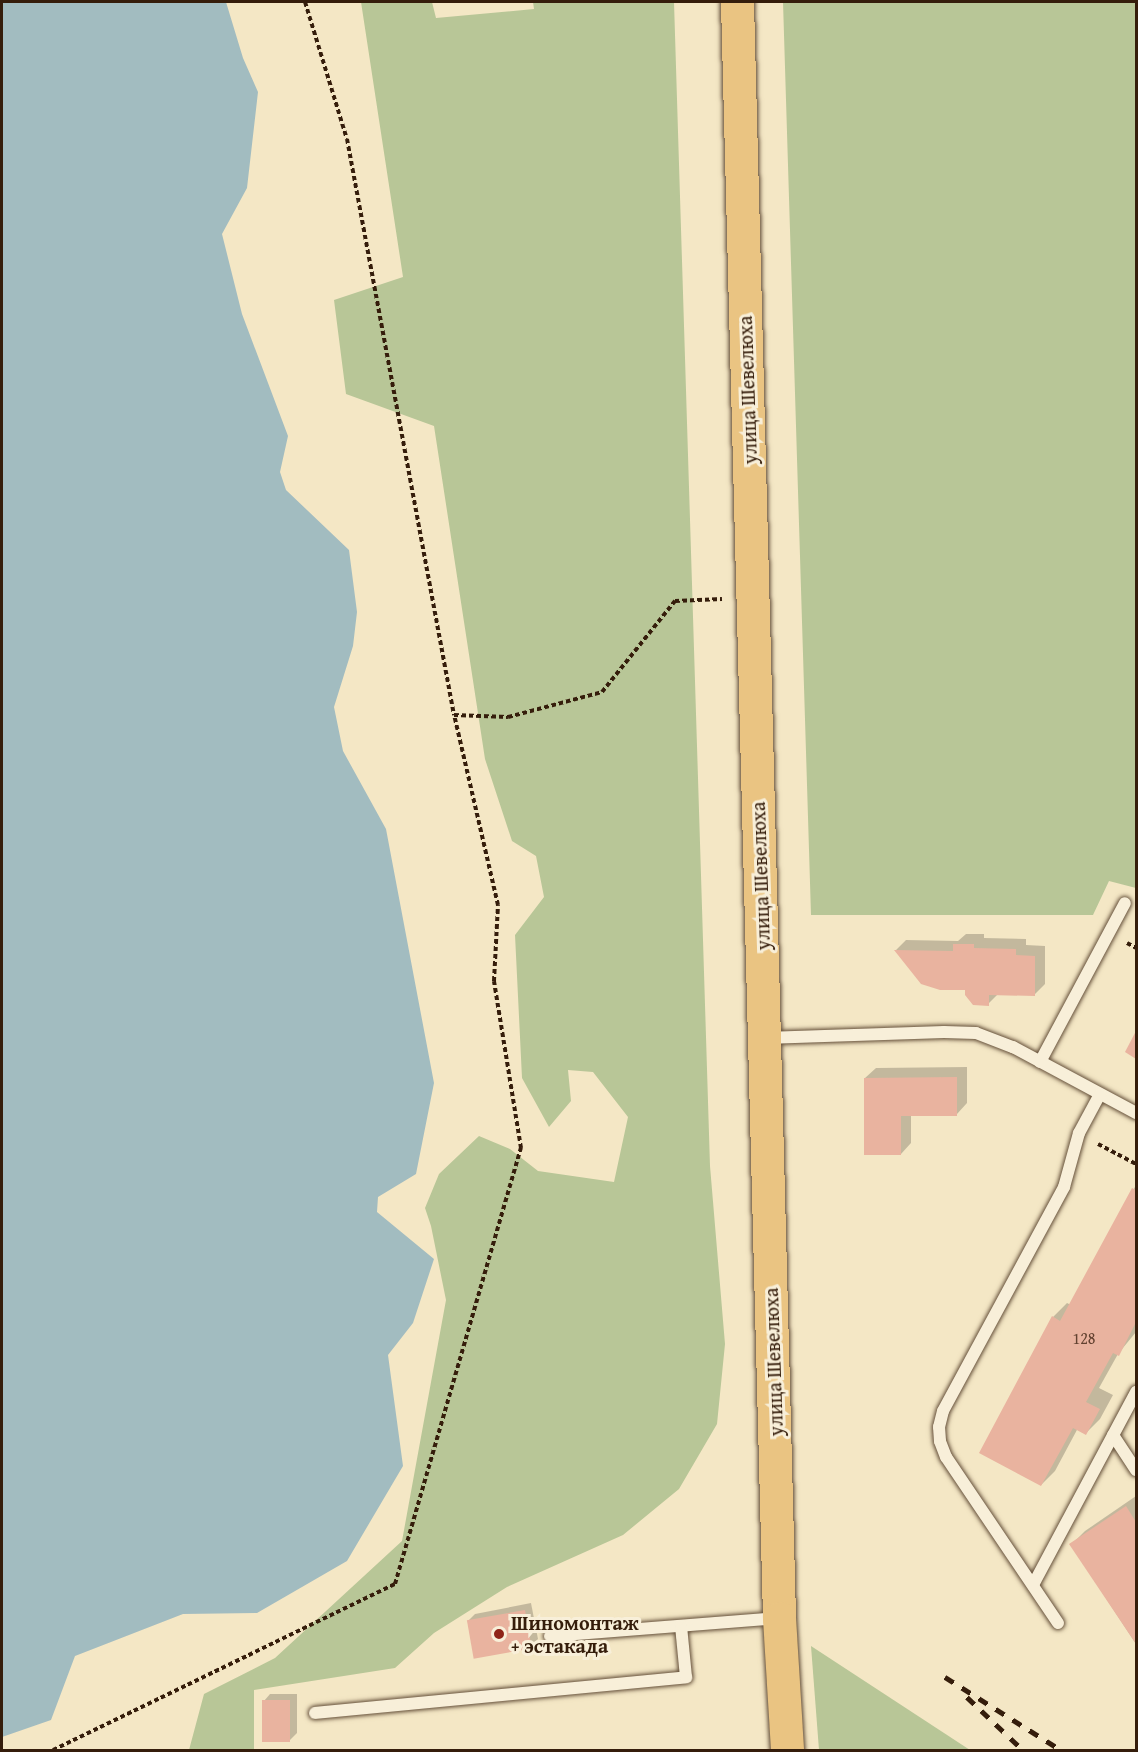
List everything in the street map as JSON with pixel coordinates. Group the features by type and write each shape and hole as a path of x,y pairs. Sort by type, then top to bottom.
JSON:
{"main road":[{"name":"улица Шевелюха","path":"737,2 779,1618 788,1750"}],"lane":[{"path":"1040,1062 1125,903"},
{"path":"765,1038 976,1033 1013,1047 1137,1113"},
{"path":"1058,1623 946,1456 940,1441 939,1427 943,1411 1064,1187 1079,1133 1100,1094"},
{"path":"1033,1585 1137,1392"},
{"path":"1113,1435 1137,1470"},
{"path":"550,1636 779,1618"},
{"path":"315,1713 686,1677 681,1626"}],"path":[{"path":"53,1750 395,1584 521,1148 494,981 498,905 454,715 347,139 305,2"},
{"path":"454,715 508,717 602,692 675,601 753,598"},
{"path":"1079,1133 1137,1164"}],"green space":[{"path":"361,2 432,2 436,18 534,9 533,2 674,2 710,1166 725,1344 717,1424 679,1489 623,1535 507,1587 434,1633 395,1668 254,1690 254,1750 189,1750 204,1694 275,1658 402,1541 446,1300 431,1226 425,1208 439,1174 479,1136 510,1149 538,1171 614,1182 628,1117 593,1072 568,1070 571,1101 549,1127 522,1078 515,935 544,897 536,856 512,841 485,759 434,426 346,394 334,300 403,277"},
{"path":"783,2 1136,2 1136,888 1109,881 1093,915 811,915"},
{"path":"811,1646 970,1750 819,1750"}],"water":[{"path":"2,2 226,2 243,58 258,92 247,188 222,234 242,314 288,436 280,472 286,490 349,550 357,612 353,646 334,707 343,751 386,829 434,1083 416,1174 378,1197 377,1212 434,1259 413,1323 388,1355 403,1466 347,1561 257,1613 183,1614 75,1656 51,1720 2,1737"}],"building":[{"path":"953,944 974,944 974,948 1016,949 1016,955 1035,956 1035,996 989,995 989,1006 973,1005 965,995 965,990 940,990 921,984 894,950 953,951"},
{"path":"1136,1031 1136,1059 1125,1052"},
{"path":"957,1077 957,1116 901,1116 901,1155 864,1155 864,1078"},
{"path":"1132,1188 1136,1190 1136,1322 1119,1356 1113,1353 1086,1402 1100,1409 1086,1435 1073,1428 1041,1486 979,1453 1052,1316 1060,1321"},
{"path":"1126,1506 1136,1522 1136,1644 1069,1544"},
{"name":"Шиномонтаж + эстакада","path":"525,1610 532,1648 474,1659 467,1620"},
{"path":"262,1700 290,1700 290,1742 262,1742"}],"railway":[{"path":"945,1677 1061,1750"},
{"path":"967,1697 1023,1750"}],"place":[{"name":"Шиномонтаж + эстакада","path":"499,1634"}]}
